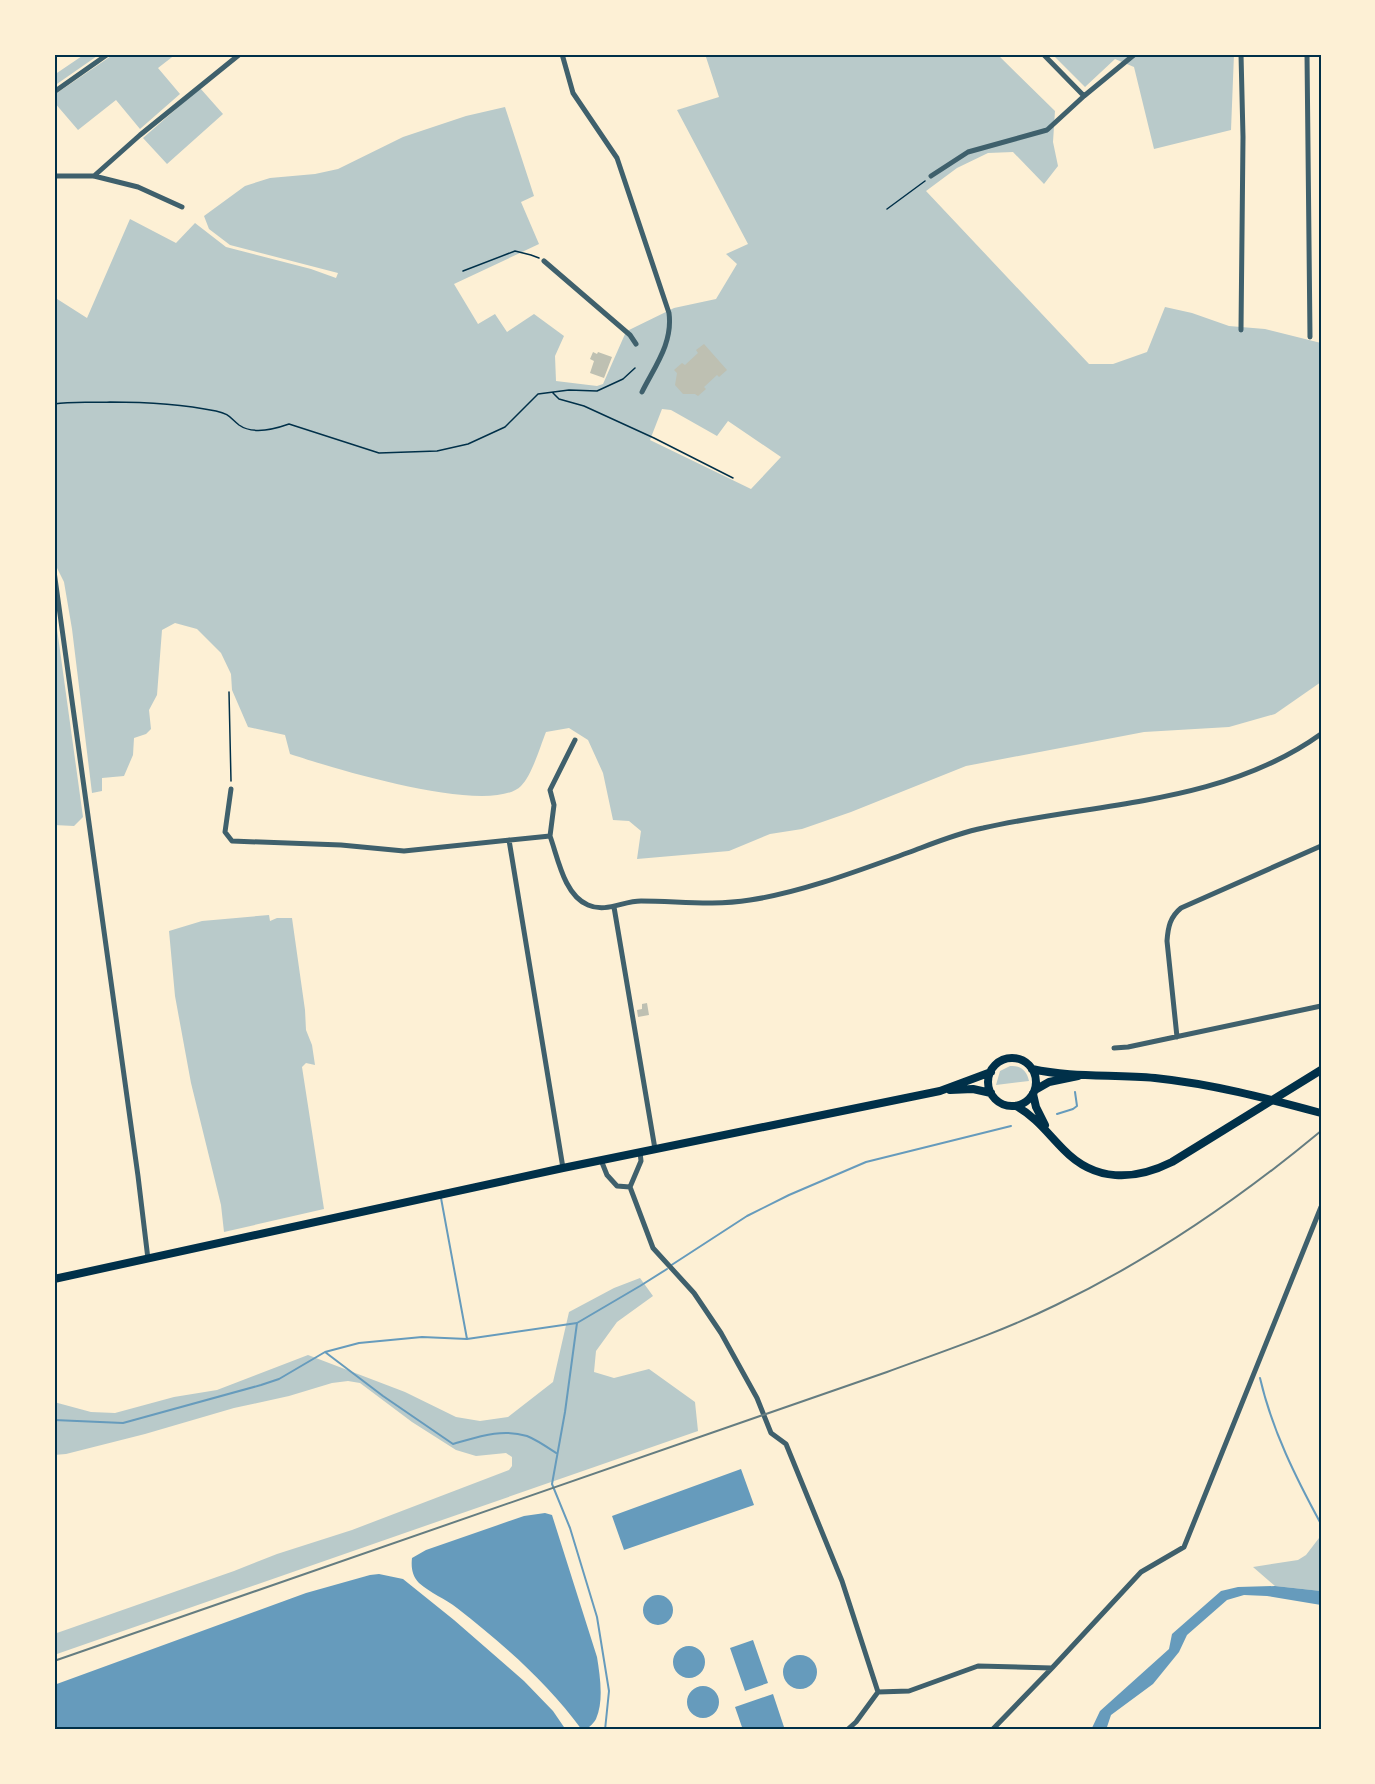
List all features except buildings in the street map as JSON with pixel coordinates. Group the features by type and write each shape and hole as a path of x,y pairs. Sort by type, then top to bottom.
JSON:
{"main road":[{"path":"1047,1129 1036,1107 1034,1092 1036,1077 1032,1068 1023,1060 1011,1058 999,1062 991,1072 988,1084 991,1093 999,1102 1016,1106 1047,1129 1069,1155 1088,1168 1112,1176 1136,1175 1172,1161 1321,1070"},
{"path":"1032,1068 1078,1076 1153,1078 1224,1088 1321,1113"},
{"path":"940,1091 991,1072"},
{"path":"1016,1106 1024,1103 1034,1092 1050,1082 1078,1076"},
{"path":"54,1279 563,1168 940,1091 973,1089 991,1093"}],"street":[{"path":"54,92 108,54"},
{"path":"94,176 240,54"},
{"path":"562,54 573,93 617,158 669,313 670,332 642,392"},
{"path":"1043,54 1084,96"},
{"path":"931,176 968,152 1047,130 1135,54"},
{"path":"1241,54 1243,137 1241,330"},
{"path":"1307,54 1310,337"},
{"path":"54,176 94,176 138,187 182,207"},
{"path":"544,261 630,335 636,344"},
{"path":"54,571 148,1260"},
{"path":"575,740 550,790 554,806 550,836 571,891 589,906 602,908 632,901 718,904 752,900 849,874 981,828 1151,801 1221,782 1299,750 1321,734"},
{"path":"231,789 225,832 232,840 341,844 404,851 550,836"},
{"path":"509,840 563,1168"},
{"path":"1176,1037 1167,941 1168,929 1176,912 1321,846"},
{"path":"614,907 655,1149"},
{"path":"1114,1048 1128,1047 1321,1006"},
{"path":"640,1152 641,1161 630,1187 653,1248 694,1293 716,1325 757,1398 771,1433 786,1444 842,1581 878,1692"},
{"path":"601,1160 607,1174 617,1186 630,1187"},
{"path":"992,1730 1141,1572 1184,1547 1321,1207"},
{"path":"878,1692 909,1691 978,1666 1052,1668"},
{"path":"847,1730 856,1722 878,1692"}],"path":[{"path":"887,209 931,176"},
{"path":"463,271 515,252 531,255 544,261"},
{"path":"54,404 73,401 153,402 218,411 232,416 239,425 246,428 275,429 288,424 379,453 437,452 468,444 505,428 538,394 568,390 597,391 623,379 635,368"},
{"path":"553,393 559,399 584,406 733,478"},
{"path":"229,692 231,789"}],"shaded area":[{"path":"85,54 100,54 54,86 54,75"},
{"path":"114,54 176,54 158,68 180,94 140,129 116,100 78,130 54,102 54,95"},
{"path":"705,54 997,54 1055,111 1053,142 1058,166 1044,184 1013,152 988,153 957,168 926,191 1089,364 1113,364 1147,352 1165,307 1192,313 1229,326 1265,329 1321,343 1321,682 1275,714 1229,727 1144,732 966,766 851,812 802,829 770,834 729,851 637,859 641,831 629,821 613,820 603,773 588,740 569,728 546,732 525,781 521,786 504,794 477,796 445,793 338,769 290,754 285,735 248,727 232,690 231,674 221,653 197,629 175,623 162,630 157,695 149,710 151,729 146,734 134,738 133,755 124,776 102,778 102,791 92,793 72,629 64,582 54,562 54,297 87,318 130,219 176,243 195,223 226,247 311,269 336,278 338,273 230,245 209,229 204,216 245,186 270,178 315,174 338,169 403,137 466,116 505,107 534,196 521,202 539,244 454,284 478,324 495,314 507,332 534,314 564,336 555,356 556,381 597,386 603,384 625,334 629,330 674,308 716,299 737,264 726,254 748,244 677,110 719,97","holes":["662,409 671,410 717,436 728,421 781,457 751,489 650,440"]},
{"path":"1052,54 1234,54 1231,130 1154,149 1134,67 1115,59 1085,87"},
{"path":"200,88 223,114 167,164 143,138"},
{"path":"54,607 83,817 74,826 54,825"},
{"path":"269,915 270,921 277,918 292,918 306,1030 312,1045 315,1065 306,1063 302,1067 324,1209 224,1232 221,1205 191,1083 175,996 169,931 202,921"},
{"path":"1010,1066 1023,1069 1029,1081 996,1085 1000,1071"},
{"path":"640,1278 653,1296 617,1322 596,1351 594,1372 614,1378 649,1369 695,1402 698,1431 54,1655 54,1634 277,1554 352,1530 509,1470 512,1466 512,1457 506,1453 476,1456 456,1450 412,1422 360,1383 348,1381 332,1383 145,1434 54,1455 54,1402 91,1412 115,1413 174,1397 217,1390 308,1355 405,1392 456,1417 480,1421 508,1417 553,1382 569,1312 614,1288"},
{"path":"1321,1538 1321,1591 1275,1586 1253,1567 1298,1560 1306,1555"}],"water":[{"path":"741,1469 754,1505 624,1550 612,1516"},
{"path":"545,1513 552,1515 597,1657 601,1688 600,1704 596,1719 586,1730 582,1730 569,1712 508,1650 457,1608 419,1583 412,1571 412,1558 426,1550 524,1516"},
{"path":"379,1574 403,1579 454,1620 524,1681 553,1711 566,1730 54,1730 54,1685 306,1593"},
{"path":"1275,1586 1321,1591 1321,1605 1267,1596 1244,1595 1227,1600 1187,1635 1179,1652 1153,1684 1111,1715 1106,1730 1091,1730 1100,1711 1169,1649 1172,1634 1221,1591 1238,1587"},
{"path":"658,1595 669,1599 673,1610 669,1621 658,1625 647,1621 643,1610 647,1599"},
{"path":"753,1640 768,1683 745,1691 730,1648"},
{"path":"689,1646 700,1651 705,1662 700,1673 689,1678 678,1673 673,1662 678,1651"},
{"path":"800,1655 812,1660 817,1672 812,1684 800,1689 788,1684 783,1672 788,1660"},
{"path":"703,1686 714,1691 719,1702 714,1713 703,1718 692,1713 687,1702 692,1691"},
{"path":"773,1694 785,1730 743,1730 735,1707"}],"waterway":[{"path":"1057,1114 1077,1106 1075,1092"},
{"path":"670,1266 747,1216 866,1162 1011,1126"},
{"path":"441,1198 467,1339"},
{"path":"54,1420 123,1423 279,1379 325,1352 359,1343 422,1337 467,1339 577,1323 667,1269"},
{"path":"577,1323 552,1484 570,1528 597,1617 609,1691 605,1730"},
{"path":"325,1352 383,1396 453,1444 490,1434 508,1433 527,1436 556,1453"},
{"path":"1260,1378 1271,1416 1286,1453 1321,1524"}],"railway":[{"path":"54,1661 887,1372 1014,1324 1092,1287 1160,1248 1226,1204 1321,1131"}]}
